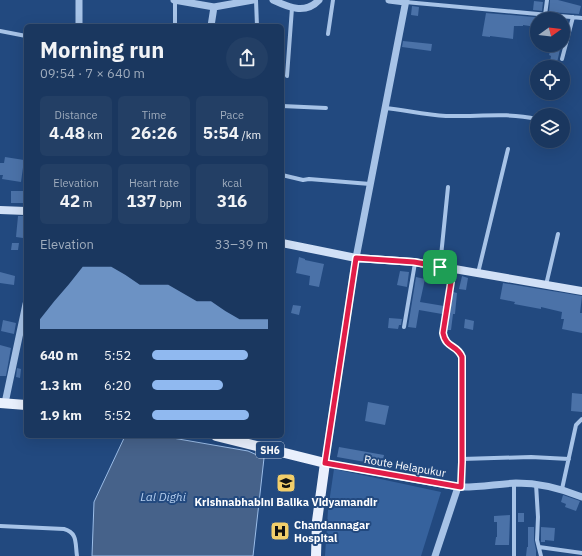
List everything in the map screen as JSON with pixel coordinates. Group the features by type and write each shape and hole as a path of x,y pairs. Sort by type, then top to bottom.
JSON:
{"main road":[{"path":"0,210 24,211"},
{"path":"284,243 356,258 415,263 582,291"},
{"path":"2,403 24,405"},
{"name":"SH6","path":"233,438 325,463"},
{"path":"316,556 318,521 325,463"}],"street":[{"path":"79,0 79,24"},
{"path":"175,24 174,0 214,7 255,0 257,24"},
{"path":"272,0 292,8 299,9 307,8 319,0"},
{"path":"328,34 334,0"},
{"path":"389,0 530,14"},
{"path":"545,12 547,0"},
{"path":"325,463 356,258 405,1"},
{"path":"211,24 214,7"},
{"path":"287,76 292,8"},
{"path":"570,17 582,18"},
{"path":"562,59 573,17"},
{"path":"0,31 24,36"},
{"path":"284,106 326,108"},
{"path":"385,108 446,116 504,114 530,118"},
{"path":"478,273 508,149"},
{"path":"284,175 303,180 309,179 370,184"},
{"path":"440,267 448,187"},
{"path":"546,285 558,234"},
{"path":"404,327 415,263"},
{"path":"453,269 443,333 447,343 458,349 462,357 462,459 459,487"},
{"path":"2,403 24,312"},
{"path":"562,489 576,425 582,419"},
{"path":"462,459 531,457 569,459"},
{"name":"Route Helapukur","path":"325,463 459,487 536,484 562,489 582,497"},
{"path":"514,484 514,556"},
{"path":"536,484 538,517 537,540 541,556"},
{"name":"Route Helapukur","path":"435,556 459,487"},
{"path":"0,526 64,529 71,531 74,535 77,556"},
{"path":"539,547 582,553"}],"shaded area":[{"path":"334,469 441,492 421,556 325,556 328,510"}],"water":[{"name":"Lal Dighi","path":"124,438 173,438 248,451 264,458 253,556 92,556 94,502"}],"building":[{"path":"550,0 558,0 581,6 579,14 570,13 570,12 549,12"},
{"path":"534,1 543,2 542,11 533,10"},
{"path":"412,6 419,7 418,16 411,15"},
{"path":"486,13 530,17 530,26 514,26 513,39 482,36"},
{"path":"403,41 432,44 431,51 402,47"},
{"path":"550,52 559,52 558,60 550,60 551,56 549,55"},
{"path":"5,157 24,160 21,182 2,179 3,175 0,175 0,163 4,163"},
{"path":"11,191 24,191 24,203 11,203"},
{"path":"18,216 24,216 23,238 16,237"},
{"path":"12,243 19,243 18,250 11,250"},
{"path":"299,257 305,260 324,264 319,287 309,285 310,276 296,273"},
{"path":"400,271 409,272 407,287 397,285"},
{"path":"0,272 15,276 14,285 0,283"},
{"path":"429,273 439,275 437,283 427,281"},
{"path":"462,276 468,278 466,290 459,289"},
{"path":"416,277 425,279 420,302 444,306 442,314 419,310 416,328 408,327"},
{"path":"503,283 582,296 580,313 582,313 582,333 562,329 564,319 561,319 562,312 541,307 541,309 514,304 515,302 500,299"},
{"path":"453,292 457,293 455,314 453,314 451,330 447,330"},
{"path":"293,305 301,306 299,315 291,313"},
{"path":"389,318 402,319 401,325 399,325 398,329 388,328"},
{"path":"465,319 474,321 473,330 464,328"},
{"path":"3,320 16,323 14,334 1,331"},
{"path":"0,345 11,348 6,376 0,376"},
{"path":"17,368 21,369 20,378 16,377"},
{"path":"572,393 582,394 582,412 571,411"},
{"path":"368,402 389,406 385,425 365,421"},
{"path":"339,447 384,455 382,465 337,457"},
{"path":"563,495 580,501 576,511 565,507 566,504 561,502"},
{"path":"518,513 524,513 524,522 518,522"},
{"path":"510,515 509,545 495,545 497,537 497,522 494,522 494,516"},
{"path":"528,527 534,527 536,556 526,556 528,547"},
{"path":"541,527 555,528 554,541 545,540 545,542 541,542"}],"place":[{"name":"Krishnabhabini Balika Vidyamandir","path":"286,483"},
{"name":"Chandannagar Hospital","path":"280,531"}],"route":[{"path":"356,258 414,262 440,267 453,269 443,333 444,340 458,349 462,357 463,391 461,487 325,463 356,258"}]}
